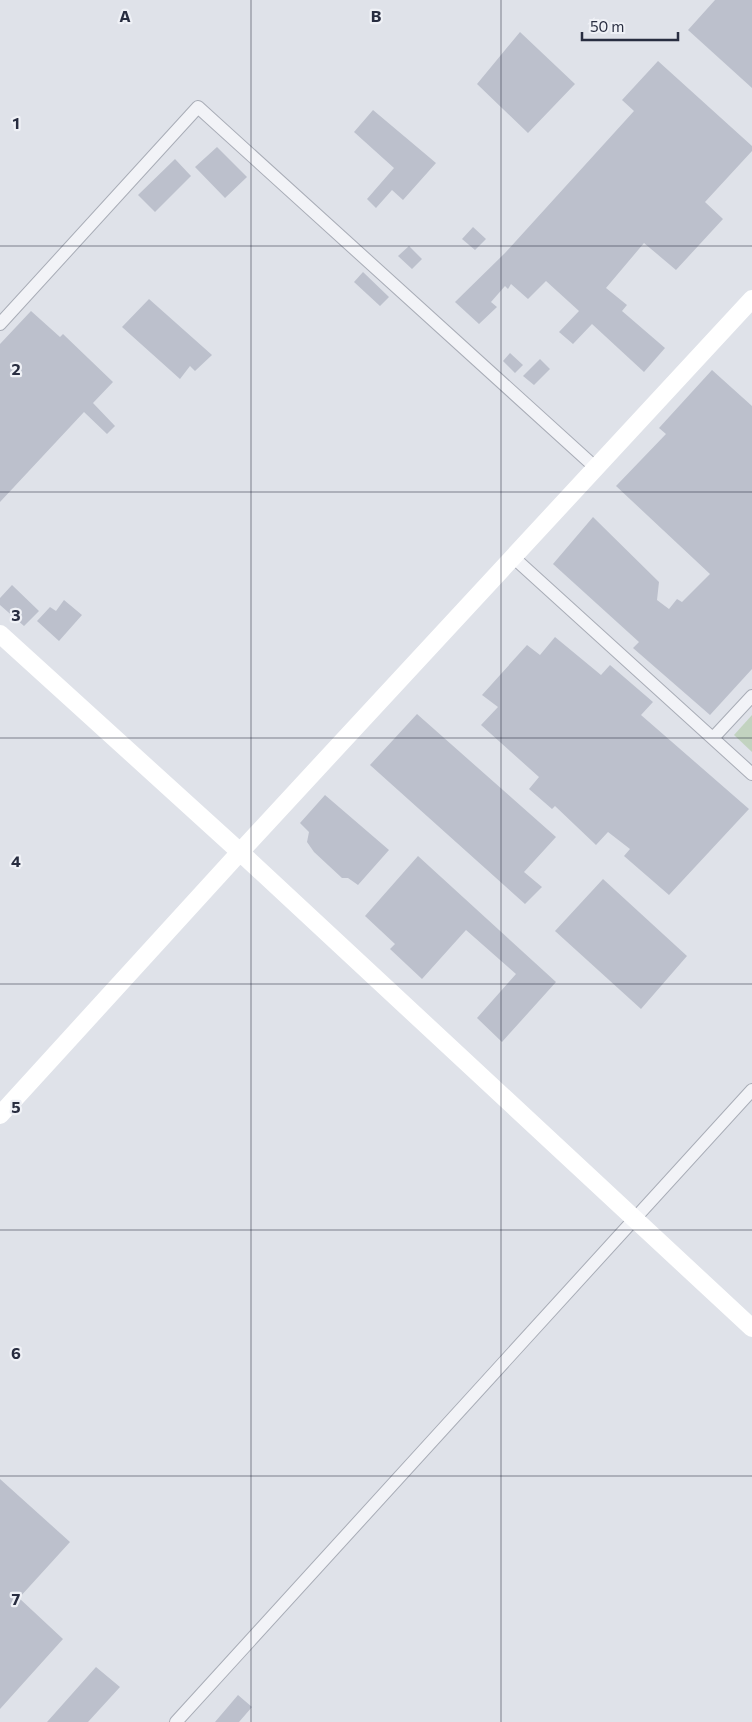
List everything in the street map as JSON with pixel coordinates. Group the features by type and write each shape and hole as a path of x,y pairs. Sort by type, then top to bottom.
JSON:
{"street":[{"path":"0,324 198,107 596,468"},
{"path":"0,1115 240,852 752,299"},
{"path":"513,557 752,774"},
{"path":"0,634 240,852 634,1221 752,1328"},
{"path":"713,738 752,696"},
{"path":"176,1722 752,1090"}],"green space":[{"path":"752,715 752,752 734,735"}],"building":[{"path":"715,0 752,0 752,88 688,30"},
{"path":"520,32 575,84 528,133 477,84"},
{"path":"658,61 752,146 752,151 705,202 723,219 676,270 644,243 606,288 627,305 622,311 665,348 644,372 592,324 573,344 559,332 579,311 546,281 528,299 511,284 508,289 505,286 491,302 497,307 479,324 455,302 505,253 634,111 622,100"},
{"path":"373,110 436,163 403,200 392,190 376,208 367,199 394,168 354,132"},
{"path":"217,147 247,177 225,198 195,167"},
{"path":"175,159 191,176 155,212 138,195"},
{"path":"473,227 486,239 475,250 462,239"},
{"path":"409,246 422,259 412,269 398,256"},
{"path":"363,272 389,297 380,306 354,282"},
{"path":"149,299 212,355 195,371 190,366 180,379 122,327"},
{"path":"31,311 60,337 63,334 113,382 93,403 115,426 107,434 84,412 0,502 0,344"},
{"path":"510,353 523,365 515,373 503,361"},
{"path":"540,359 550,369 534,385 523,376"},
{"path":"712,370 752,406 752,669 710,715 633,648 639,642 553,564 593,517 659,582 657,600 669,609 677,599 682,602 710,574 616,486 666,434 659,428"},
{"path":"12,585 39,611 24,626 0,605 0,598"},
{"path":"64,600 82,615 59,641 37,621 50,607 56,611"},
{"path":"555,637 601,675 610,665 653,702 641,715 749,809 669,895 624,856 630,849 608,832 596,845 555,806 552,809 529,789 539,777 481,725 498,707 482,695 527,645 540,655"},
{"path":"417,714 556,837 524,872 542,887 525,904 370,765"},
{"path":"325,795 389,850 358,885 348,878 342,878 314,852 307,842 309,832 300,823"},
{"path":"418,856 556,982 502,1042 477,1018 516,974 466,930 422,979 390,949 395,944 365,916"},
{"path":"603,879 687,956 641,1009 555,931"},
{"path":"0,1479 70,1542 19,1598 63,1639 0,1709"},
{"path":"96,1667 120,1687 88,1722 47,1722"},
{"path":"238,1695 252,1707 239,1722 215,1722"}]}
